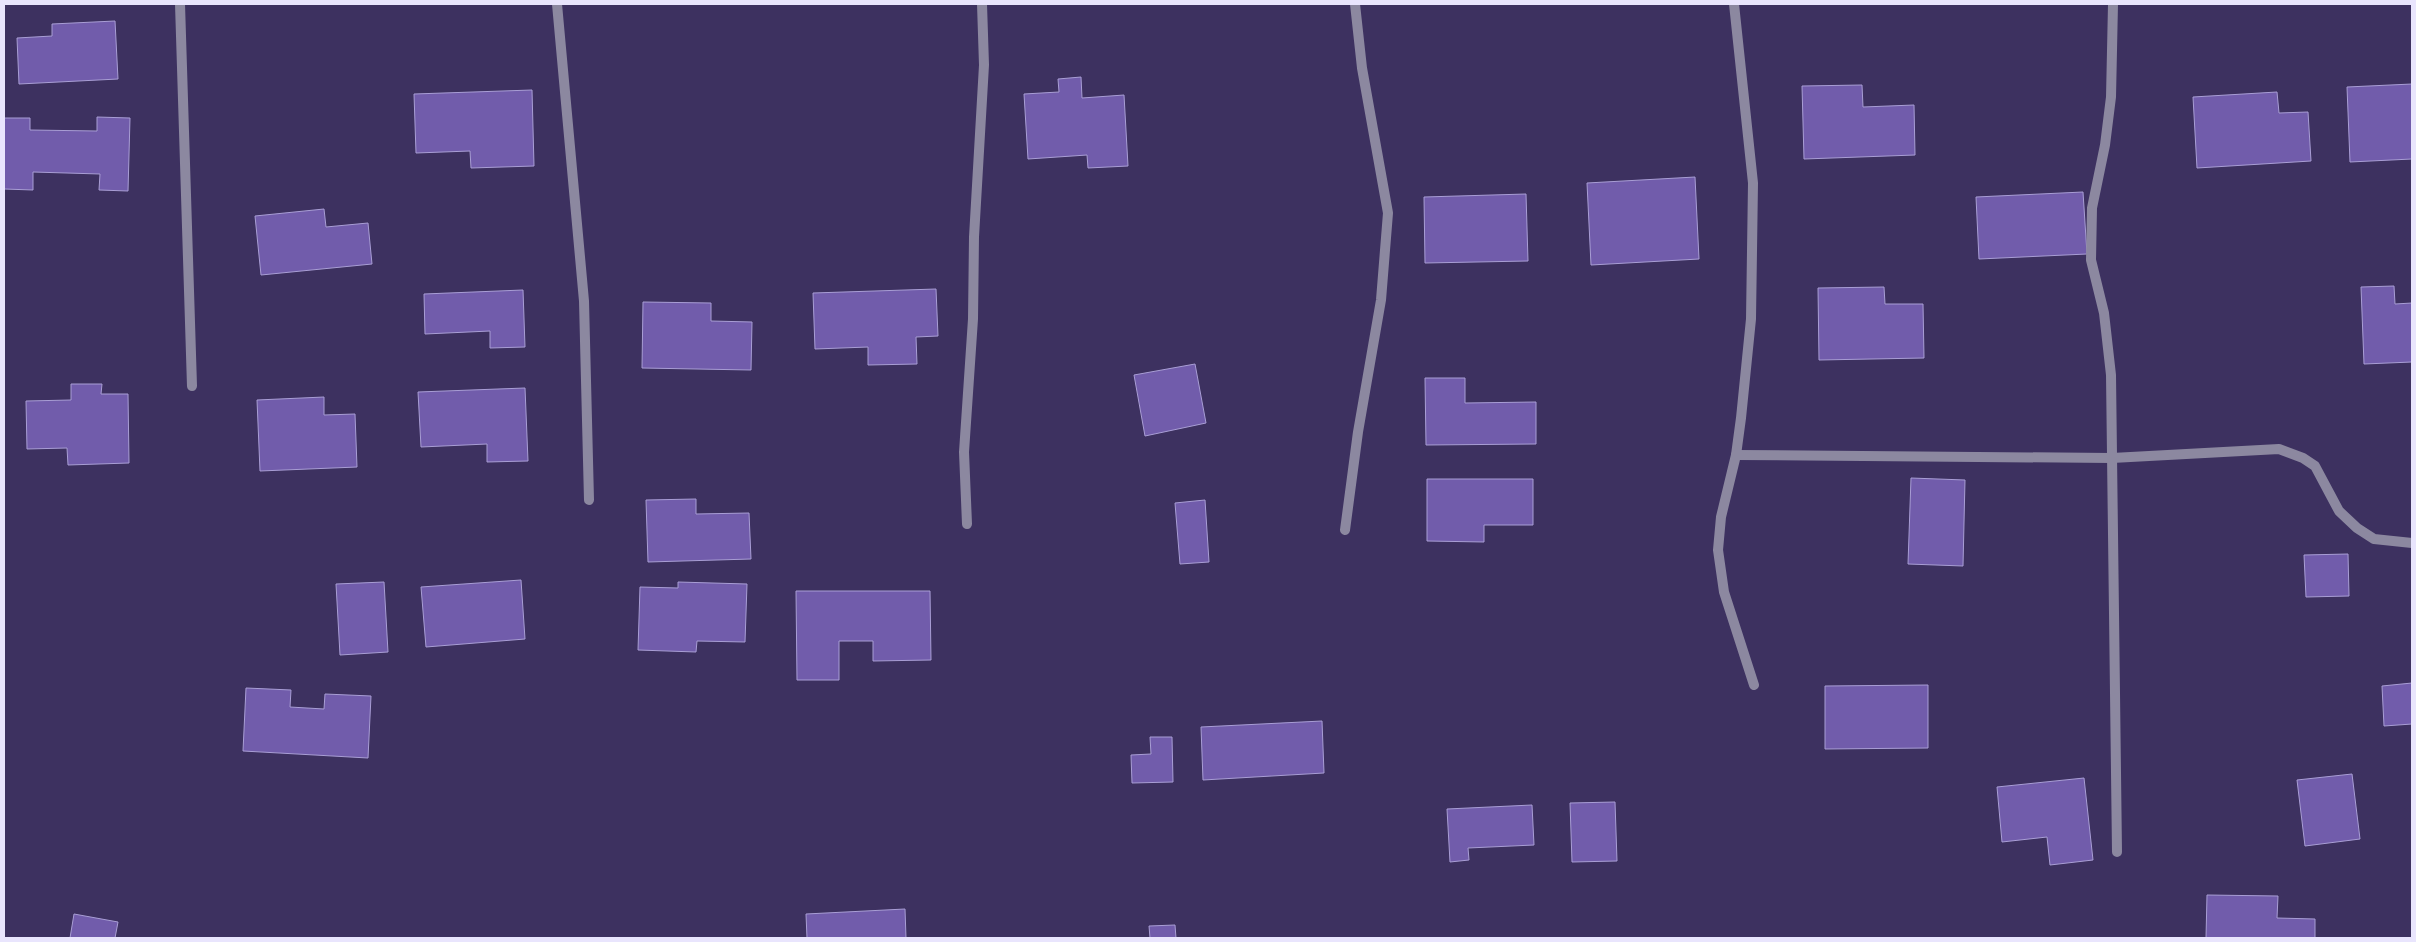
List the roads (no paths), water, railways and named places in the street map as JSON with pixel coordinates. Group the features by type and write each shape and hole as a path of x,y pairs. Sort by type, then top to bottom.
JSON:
{"street":[{"path":"180,4 192,386"},
{"path":"557,4 584,301 589,500"},
{"path":"967,524 964,452 973,319 974,237 984,65 982,4"},
{"path":"1345,530 1358,432 1381,300 1388,213 1362,68 1355,4"},
{"path":"1734,4 1753,183 1750,319 1736,456 1721,516 1718,550 1724,592 1754,685"},
{"path":"2113,4 2111,97 2105,145 2092,208 2091,260 2104,313 2111,375 2117,852"},
{"path":"1736,456 2112,458 2279,449 2303,458 2315,466 2339,511 2356,528 2374,539 2412,544"}]}
